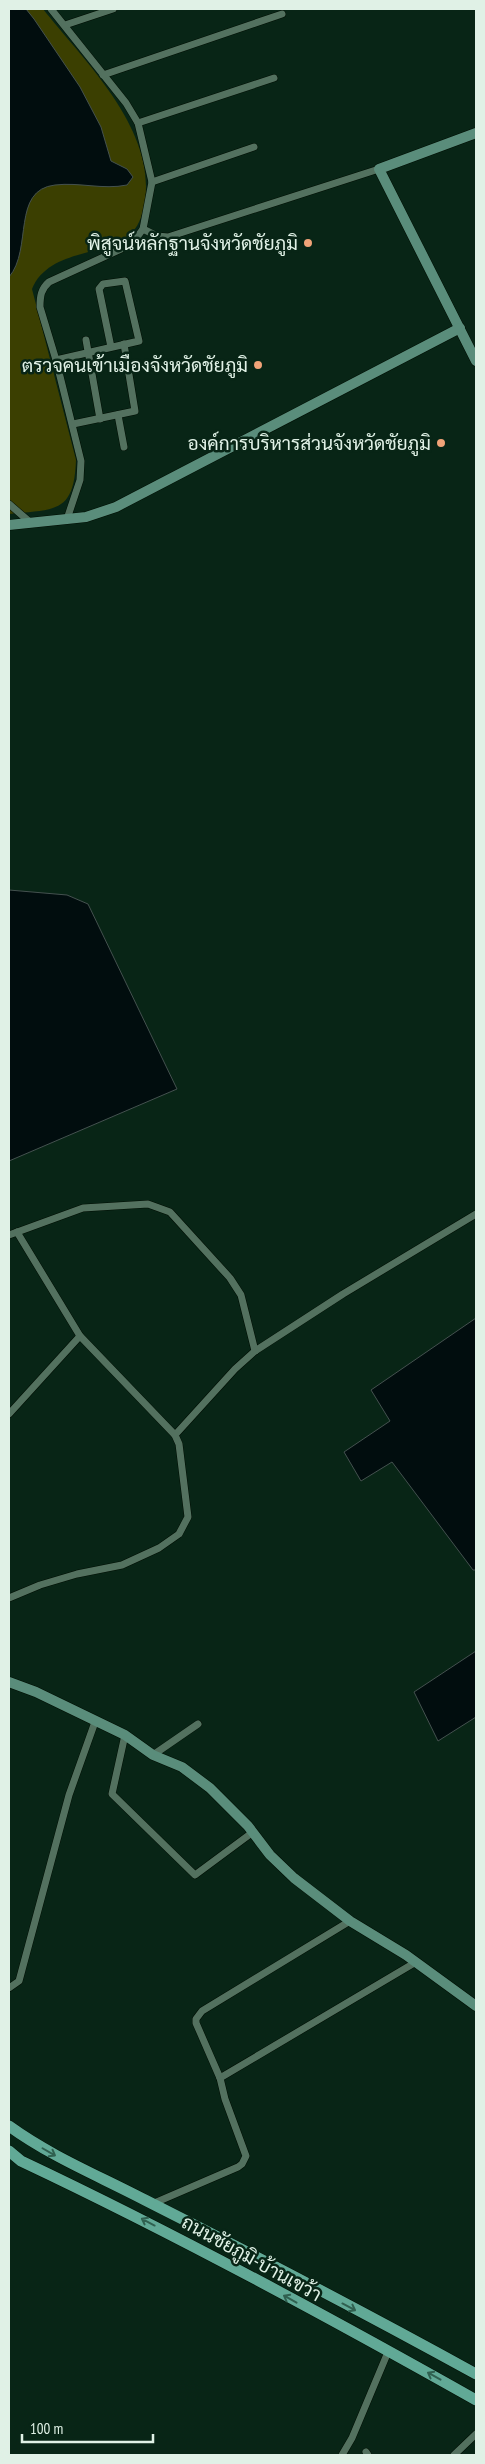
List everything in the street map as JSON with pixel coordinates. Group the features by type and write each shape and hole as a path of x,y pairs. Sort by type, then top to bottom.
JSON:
{"main road":[{"name":"ถนนชัยภูมิ-บ้านเขว้า","path":"9,2126 31,2142 72,2166 152,2204 476,2374"},
{"name":"ถนนชัยภูมิ-บ้านเขว้า","path":"9,2151 21,2160 140,2218 476,2400"}],"street":[{"path":"51,9 126,103 138,124 152,182 143,229 132,244 60,276 42,288 40,307 56,360 81,461 80,480 67,519"},
{"path":"65,26 113,9"},
{"path":"103,74 282,14"},
{"path":"138,124 274,78"},
{"path":"143,229 157,236 168,237 379,168 476,133"},
{"path":"152,182 254,147"},
{"path":"379,168 476,361"},
{"path":"56,360 139,341 127,284 122,281 103,284 98,289 111,347"},
{"path":"9,525 98,514 116,507 460,328"},
{"path":"86,340 100,419"},
{"path":"73,424 136,411 124,344"},
{"path":"118,415 124,447"},
{"path":"9,504 31,523"},
{"path":"9,1235 83,1208 148,1204 170,1212 230,1278 241,1295 255,1351"},
{"path":"175,1436 235,1369 255,1351 343,1294 476,1214"},
{"path":"9,1598 70,1576 122,1565 158,1548 179,1534 188,1516 179,1444 175,1436 80,1336 17,1232"},
{"path":"9,1414 80,1336"},
{"path":"9,1682 36,1692 124,1736 153,1755 182,1767 210,1788 253,1832 270,1855 294,1878 350,1921 416,1962 476,2006"},
{"path":"9,1988 19,1981 69,1795 94,1722"},
{"path":"153,1755 198,1724"},
{"path":"124,1736 112,1794 195,1875 253,1832"},
{"path":"152,2204 242,2164 245,2151 225,2099 220,2078 196,2023 197,2016 350,1921"},
{"path":"220,2078 416,1962"},
{"path":"342,2455 352,2438 388,2352"},
{"path":"454,2455 476,2434"}],"shaded area":[{"path":"9,9 43,9 79,52 115,100 130,125 141,152 146,179 143,211 137,226 131,233 122,240 71,257 48,268 39,277 32,289 76,460 71,491 59,505 39,511 9,514"},
{"path":"9,9 26,9 34,19 80,87 101,127 111,161 127,169 133,177 127,185 64,184 41,189 27,209 20,252 16,265 9,277"},
{"path":"9,890 67,895 88,904 177,1089 9,1161"},
{"path":"476,1318 476,1570 473,1570 392,1462 361,1481 344,1452 390,1421 371,1390"},
{"path":"476,1651 476,1717 438,1741 414,1692"}],"place":[{"name":"พิสูจน์หลักฐานจังหวัดชัยภูมิ","path":"308,243"},
{"name":"ตรวจคนเข้าเมืองจังหวัดชัยภูมิ","path":"258,365"},
{"name":"องค์การบริหารส่วนจังหวัดชัยภูมิ","path":"441,443"}]}
